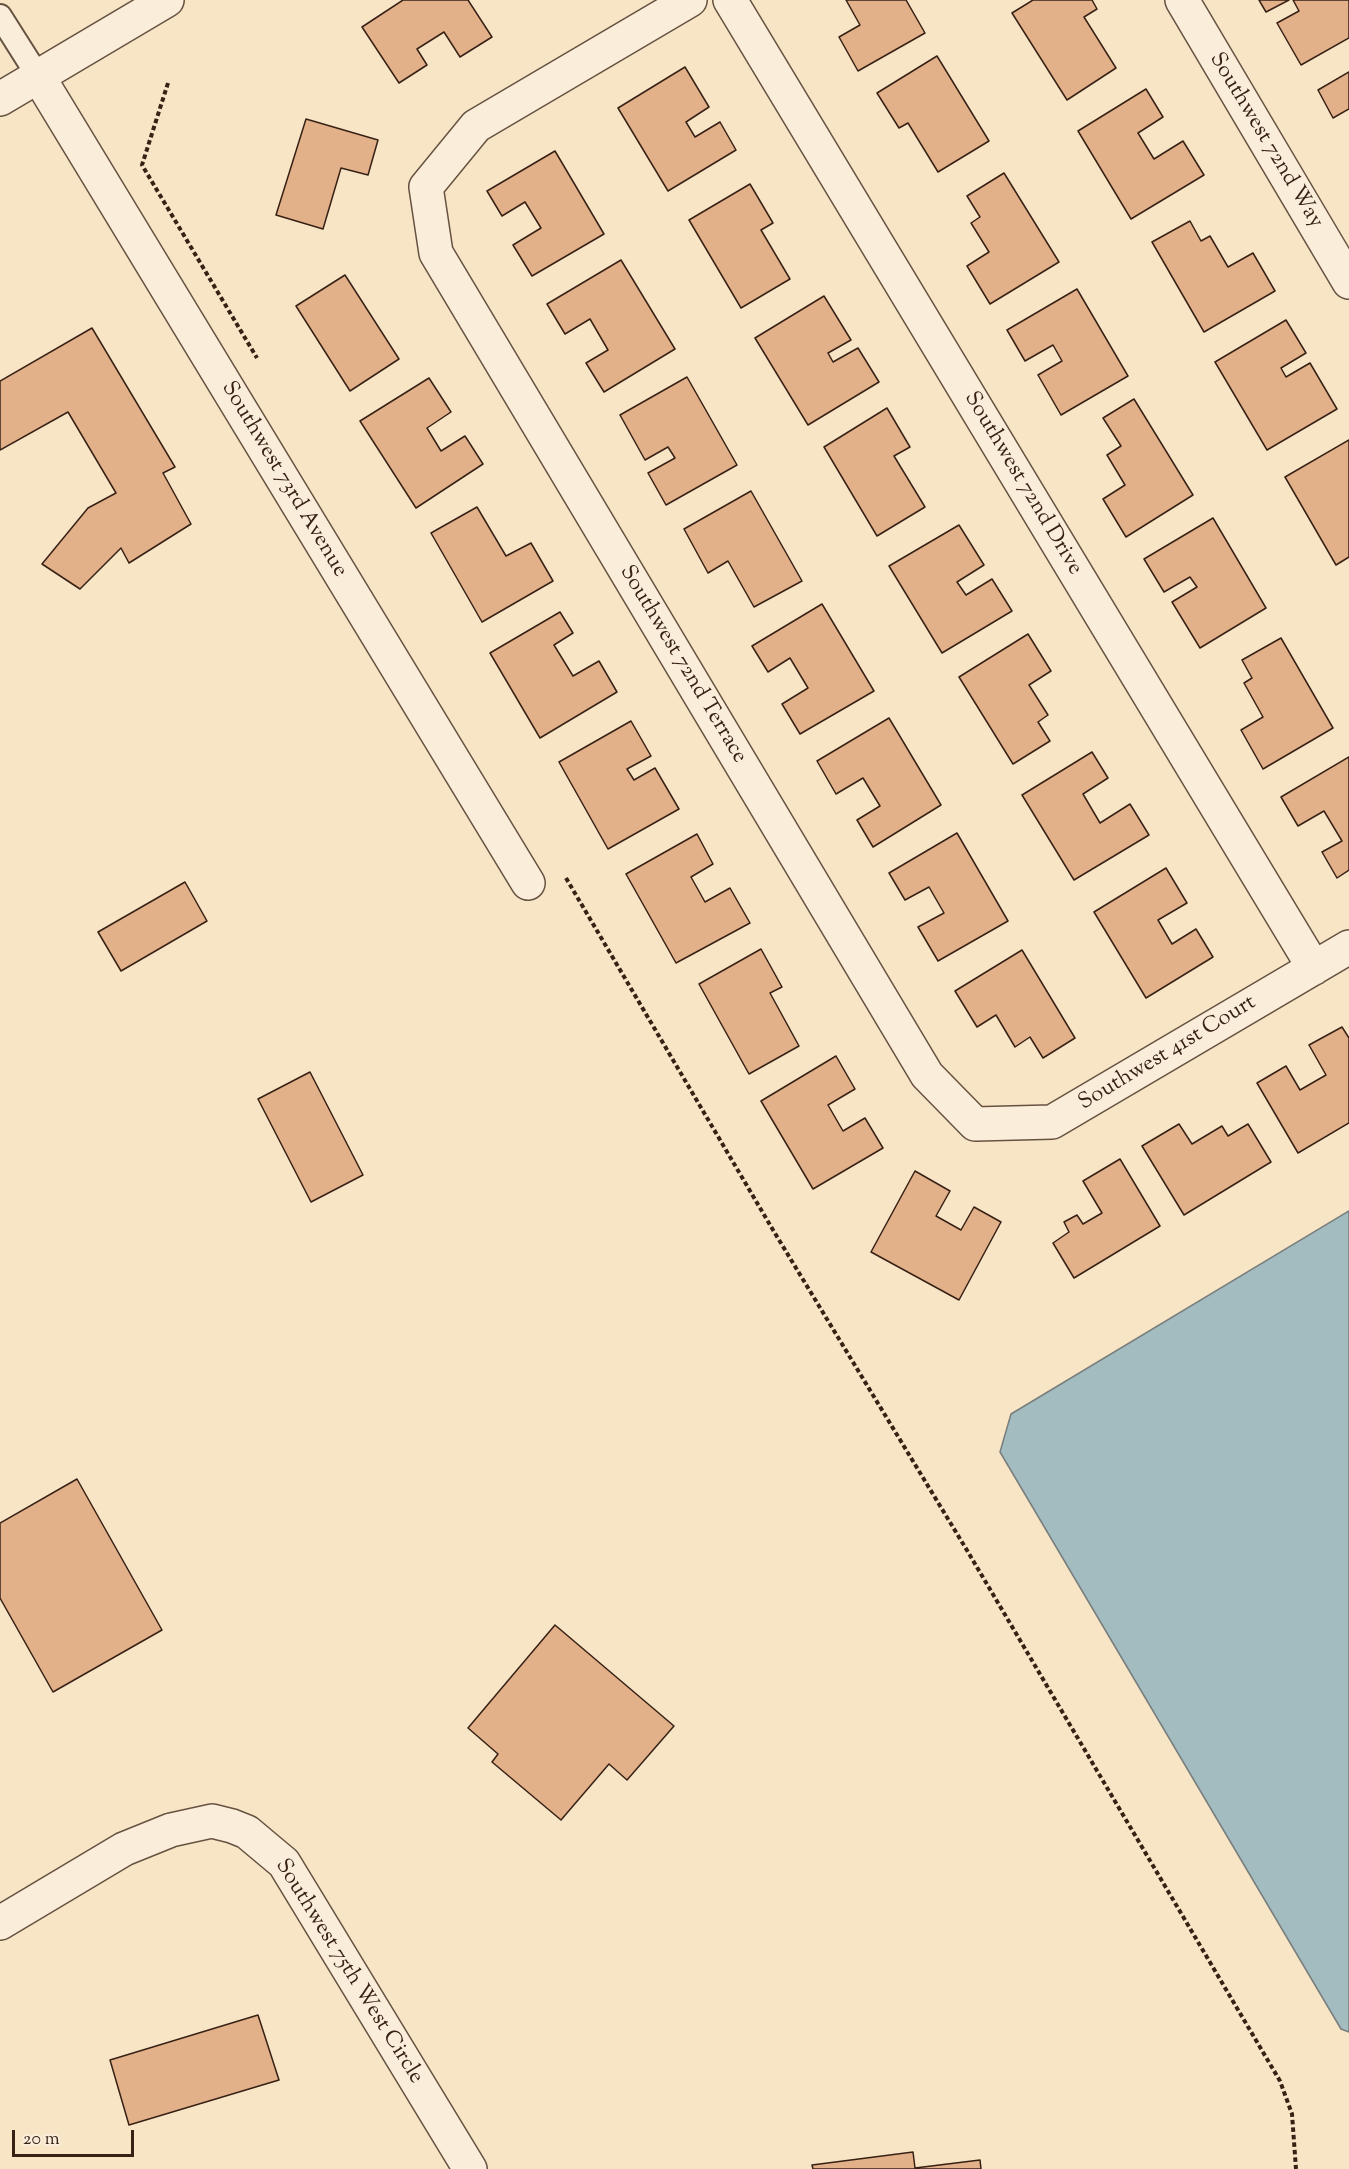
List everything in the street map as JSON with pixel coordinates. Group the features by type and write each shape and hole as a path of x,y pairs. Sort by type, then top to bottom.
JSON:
{"street":[{"path":"0,99 166,0"},
{"name":"Southwest 72nd Terrace","path":"690,0 476,126 426,187 436,253 927,1075 975,1124"},
{"name":"Southwest 72nd Drive","path":"730,0 1314,968"},
{"name":"Southwest 72nd Way","path":"1182,0 1349,282"},
{"name":"Southwest 73rd Avenue","path":"39,76 528,883"},
{"name":"Southwest 41st Court","path":"975,1124 1052,1122 1349,947"},
{"name":"Southwest 75th West Circle","path":"0,1923 124,1849 171,1830 213,1821 248,1832 284,1863 470,2169"}],"lane":[{"path":"0,16 39,76"}],"path":[{"path":"168,82 142,165 263,368"},
{"path":"564,875 1281,2081 1292,2114 1296,2169"}],"water":[{"path":"1349,1211 1349,2032 1341,2029 1000,1452 1011,1414"}],"building":[{"path":"403,0 468,0 492,37 460,57 444,32 417,49 427,65 399,83 362,27"},
{"path":"846,0 906,0 925,33 858,71 839,37 860,25"},
{"path":"1033,0 1092,0 1097,9 1084,17 1116,68 1067,100 1012,13"},
{"path":"1259,0 1289,0 1266,12"},
{"path":"1293,0 1349,0 1349,38 1301,65 1277,23 1299,11"},
{"path":"937,56 989,141 938,172 908,123 899,128 877,93"},
{"path":"685,67 709,107 686,122 695,137 720,122 736,150 668,191 618,108"},
{"path":"1349,72 1349,109 1333,118 1318,90"},
{"path":"1146,89 1163,117 1138,133 1154,159 1183,141 1204,175 1131,219 1078,131"},
{"path":"306,119 378,140 368,175 341,168 323,229 276,215"},
{"path":"555,151 604,234 532,276 513,245 541,228 525,202 502,216 487,191"},
{"path":"1004,173 1059,262 990,304 967,266 989,252 971,223 980,217 967,196"},
{"path":"750,184 773,223 761,230 790,279 741,308 689,220"},
{"path":"1190,221 1201,241 1210,236 1228,267 1253,253 1275,291 1204,332 1152,242"},
{"path":"621,260 675,349 604,392 586,363 608,350 590,319 565,334 547,304"},
{"path":"345,275 399,359 350,391 296,306"},
{"path":"1077,289 1128,376 1061,415 1038,375 1062,361 1053,345 1025,361 1007,330"},
{"path":"824,296 851,340 828,353 833,362 858,348 879,382 808,425 755,338"},
{"path":"1286,320 1306,353 1281,368 1286,377 1310,363 1337,409 1267,450 1215,362"},
{"path":"92,328 175,467 163,473 191,524 129,563 121,548 80,589 42,564 88,508 116,493 68,412 0,450 0,381"},
{"path":"687,377 737,465 666,505 648,473 675,458 668,447 645,460 620,415"},
{"path":"429,378 451,412 427,428 441,451 465,436 483,464 416,508 360,421"},
{"path":"1134,399 1193,495 1126,537 1103,499 1125,485 1107,455 1121,446 1103,418"},
{"path":"887,408 910,447 894,456 925,507 877,536 824,447"},
{"path":"1349,440 1349,557 1336,565 1285,477"},
{"path":"751,491 802,581 754,607 728,561 708,573 684,529"},
{"path":"477,507 506,556 531,543 553,581 482,622 431,533"},
{"path":"1213,518 1266,608 1200,648 1172,602 1197,587 1190,577 1164,592 1144,559"},
{"path":"959,525 984,565 957,582 966,595 992,579 1012,611 942,653 889,566"},
{"path":"822,604 874,691 800,734 782,704 808,688 790,658 768,672 752,646"},
{"path":"560,612 573,633 554,645 573,676 599,661 617,692 540,738 490,653"},
{"path":"1028,634 1051,671 1029,685 1048,715 1038,722 1050,741 1013,764 959,677"},
{"path":"1281,638 1333,728 1263,769 1241,730 1263,717 1244,683 1252,678 1242,660"},
{"path":"889,718 941,805 873,847 857,820 880,806 863,778 836,794 817,761"},
{"path":"631,721 651,756 627,769 634,780 655,768 679,809 608,849 559,762"},
{"path":"1092,752 1108,778 1083,794 1100,823 1130,804 1149,835 1074,880 1022,795"},
{"path":"1349,757 1349,870 1337,878 1322,852 1342,841 1324,811 1298,826 1281,797"},
{"path":"957,833 1008,921 938,961 918,927 944,913 929,887 905,900 889,873"},
{"path":"697,834 713,864 691,877 705,902 730,888 750,923 676,963 626,874"},
{"path":"1166,868 1187,903 1158,920 1172,944 1196,929 1213,957 1146,998 1094,912"},
{"path":"185,882 207,921 121,971 98,932"},
{"path":"761,949 782,987 770,993 799,1046 749,1074 699,984"},
{"path":"1022,950 1075,1038 1043,1058 1030,1037 1015,1047 996,1015 977,1027 955,991"},
{"path":"1342,1027 1349,1038 1349,1123 1298,1153 1257,1083 1286,1066 1300,1090 1326,1075 1309,1045"},
{"path":"836,1056 855,1089 828,1105 843,1131 865,1118 883,1148 813,1189 761,1101"},
{"path":"310,1072 363,1175 311,1202 258,1099"},
{"path":"1179,1124 1192,1144 1222,1126 1228,1136 1248,1124 1271,1162 1184,1215 1142,1146"},
{"path":"1120,1159 1160,1226 1074,1278 1053,1243 1069,1232 1064,1222 1077,1215 1083,1224 1102,1213 1083,1181"},
{"path":"915,1171 950,1191 936,1216 961,1230 974,1207 1001,1222 959,1300 871,1252"},
{"path":"77,1479 162,1630 53,1692 0,1598 0,1523"},
{"path":"555,1625 674,1726 627,1780 609,1764 561,1820 492,1762 498,1754 468,1728"},
{"path":"258,2015 279,2080 129,2125 110,2060"},
{"path":"913,2152 915,2168 980,2160 981,2169 813,2169 812,2165"}]}
